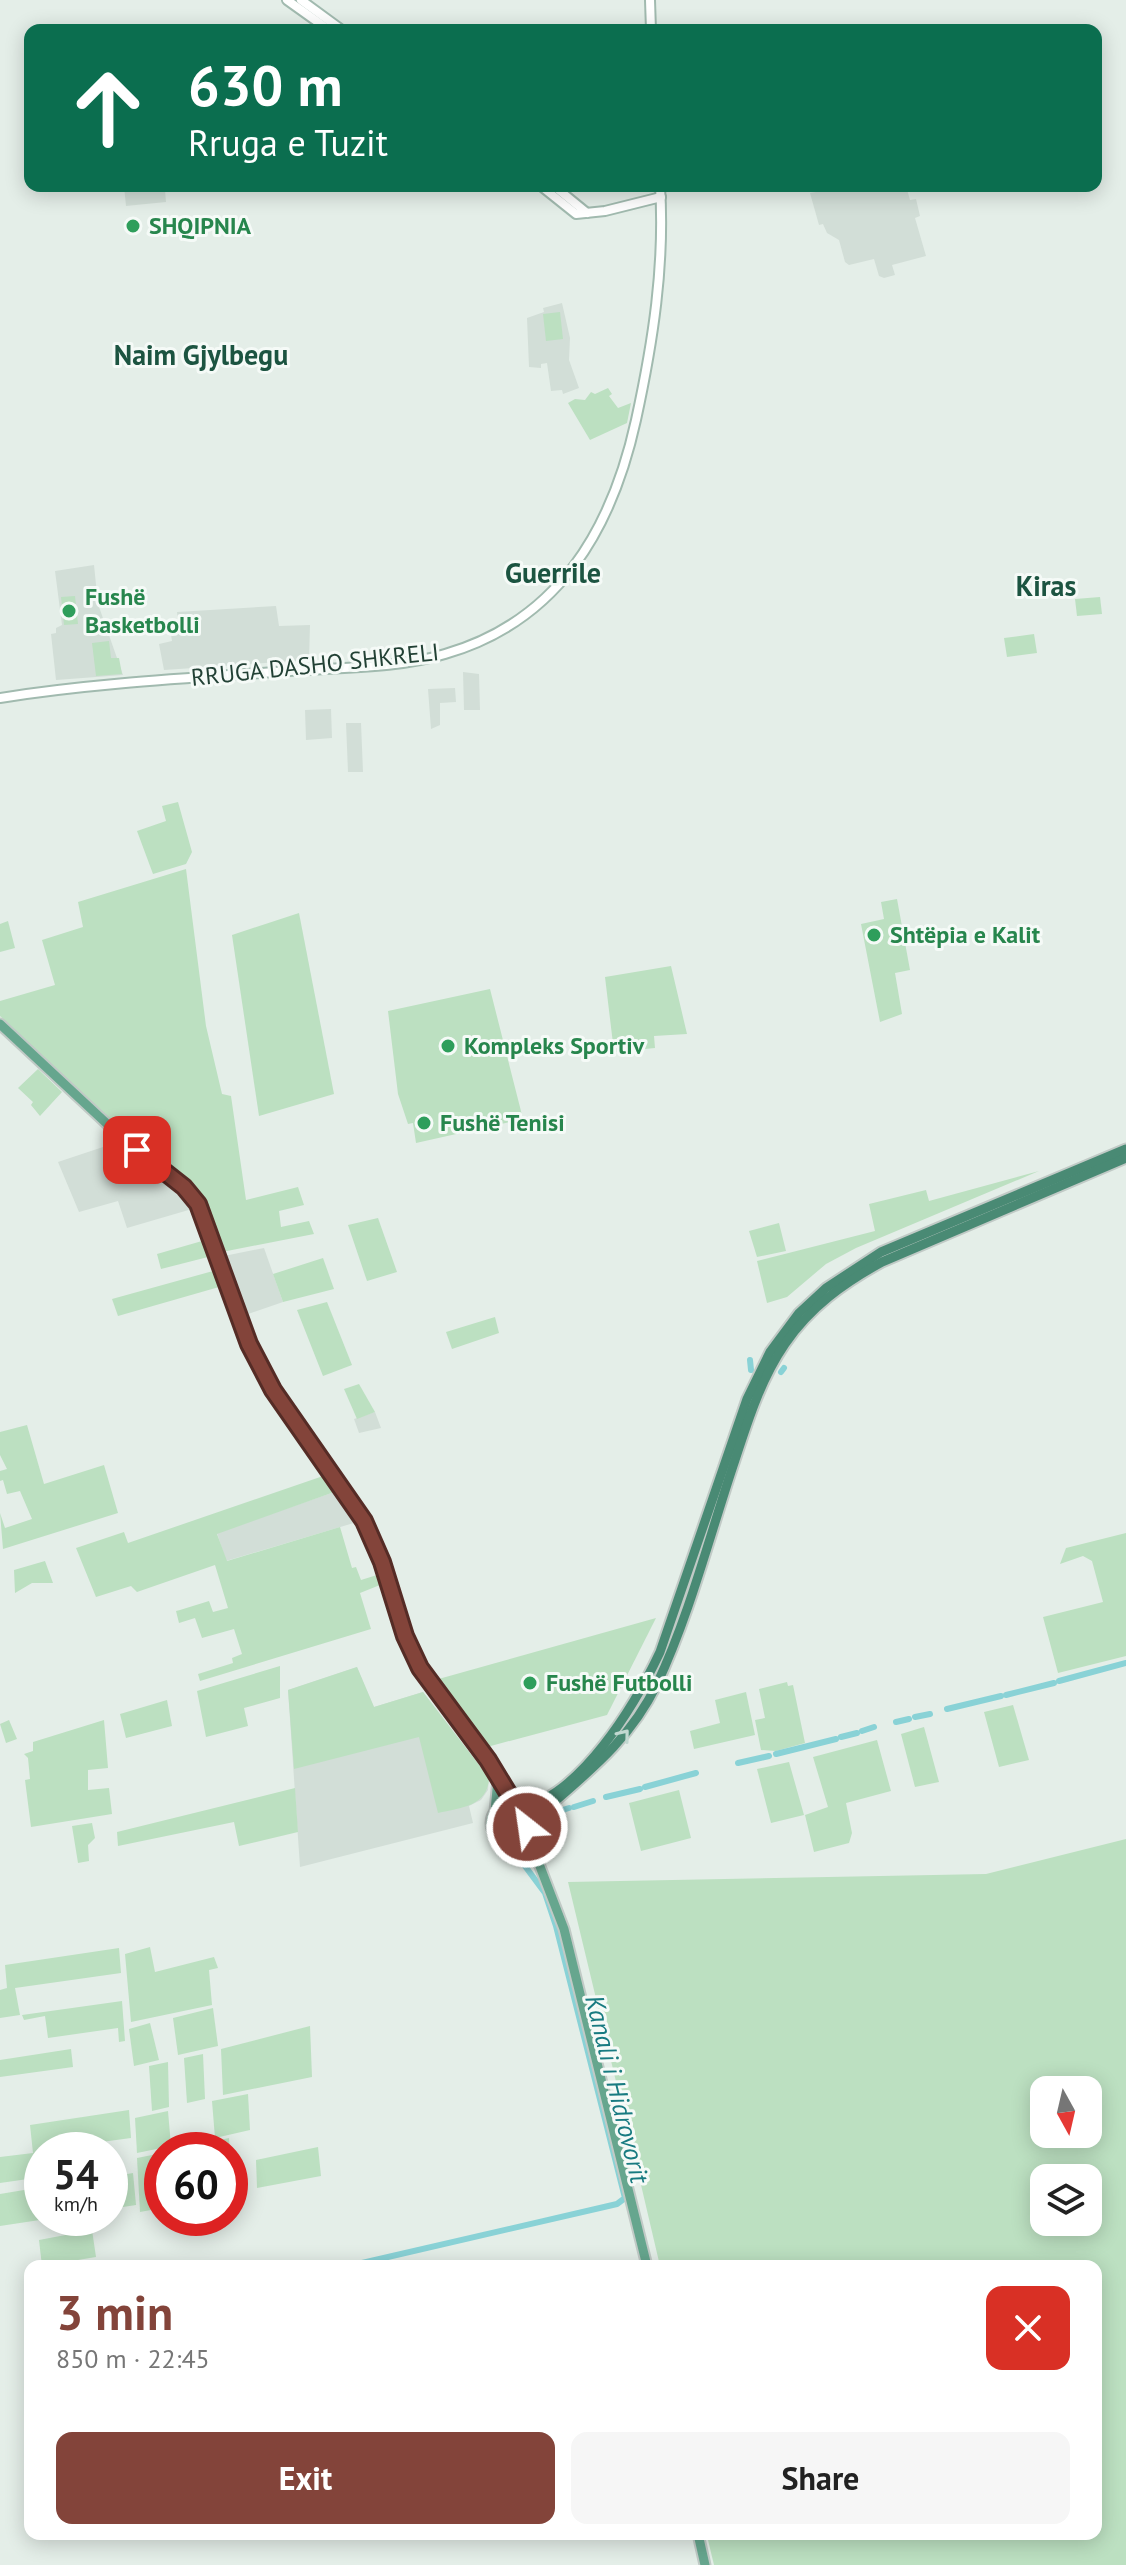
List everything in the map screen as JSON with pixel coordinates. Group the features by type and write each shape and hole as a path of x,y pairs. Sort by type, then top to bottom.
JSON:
{"highway":[{"path":"517,1807 544,1799 581,1768 625,1717 647,1680 660,1652 756,1375 799,1313 826,1288 881,1252 1126,1149"},
{"path":"527,1828 609,1754 652,1693 754,1402 786,1341 811,1313 852,1279 882,1262 1126,1158"}],"main road":[{"path":"287,0 321,24"},
{"path":"301,0 334,24"},
{"path":"650,0 651,24"},
{"path":"548,192 576,214 605,211 661,197"},
{"path":"561,192 587,213"},
{"name":"RRUGA DASHO SHKRELI","path":"0,698 127,683 416,660 480,642 517,621 555,589 596,536 628,455 659,298 661,192"},
{"path":"0,1024 119,1135 191,1194 204,1218 240,1323 273,1390 364,1521 382,1562 405,1636 420,1668 526,1816 539,1865 564,1929 646,2260"},
{"path":"497,1776 491,1830 497,1838 509,1842 539,1865"},
{"path":"495,1811 505,1805 517,1807"},
{"path":"509,1842 519,1839 527,1828"},
{"path":"699,2540 705,2565"}],"shaded area":[{"path":"125,192 165,192 166,202 126,206"},
{"path":"908,192 910,200 916,199 920,216 915,218 926,256 892,265 895,275 884,278 879,276 874,259 849,265 845,262 839,240 827,233 823,224 819,225 810,193"},
{"path":"562,303 570,338 569,360 579,388 563,394 562,390 551,391 547,363 541,364 541,368 529,367 527,318 544,312 543,308"},
{"path":"94,565 98,604 123,675 56,680 51,634 62,625 55,571"},
{"path":"276,606 279,626 310,625 309,660 164,670 159,644 172,641 170,628 178,622 177,612"},
{"path":"463,672 479,674 480,710 464,710"},
{"path":"455,688 456,702 440,703 440,725 431,729 428,689"},
{"path":"331,709 332,738 306,740 305,710"},
{"path":"346,723 361,723 363,772 348,772"},
{"path":"118,1142 170,1184 192,1209 127,1228 118,1201 79,1212 58,1162"},
{"path":"264,1248 283,1302 248,1314 240,1305 224,1256"},
{"path":"375,1412 381,1428 359,1433 354,1419"},
{"path":"337,1491 357,1522 226,1561 217,1533"},
{"path":"357,1667 374,1707 423,1692 489,1778 488,1790 481,1800 469,1806 473,1823 300,1867 288,1690"}],"green space":[{"path":"560,312 563,339 546,341 543,314"},
{"path":"608,388 612,394 609,396 618,408 631,403 627,423 590,440 568,403 575,399 585,400 591,392 595,394"},
{"name":"Fushë Basketbolli","path":"75,596 78,624 64,625 61,597"},
{"path":"1100,597 1102,614 1077,616 1075,599"},
{"path":"1034,634 1037,653 1007,657 1004,638"},
{"path":"109,641 111,658 119,658 122,674 96,676 92,643"},
{"path":"178,802 192,852 186,864 153,874 137,831 166,821 162,806"},
{"path":"186,869 206,1026 222,1094 231,1096 246,1200 298,1187 304,1205 279,1211 281,1227 309,1221 314,1234 222,1252 198,1191 120,1129 0,1016 0,1001 55,985 42,940 83,927 78,902"},
{"path":"897,899 910,970 895,973 902,1014 880,1022 861,924 884,919 881,902"},
{"path":"299,913 334,1094 259,1116 232,935"},
{"path":"8,921 15,948 0,952 0,924"},
{"path":"671,966 687,1034 654,1036 655,1048 614,1052 605,977"},
{"name":"Kompleks Sportiv","path":"490,989 523,1119 416,1143 413,1123 408,1124 398,1094 388,1011"},
{"path":"38,1069 62,1092 40,1116 31,1105 33,1102 18,1088"},
{"path":"1039,1171 856,1248 826,1264 787,1297 767,1303 757,1261 875,1231 869,1204 926,1190 929,1201"},
{"path":"378,1218 397,1272 367,1281 348,1225"},
{"path":"779,1223 786,1251 757,1257 749,1231"},
{"path":"202,1241 208,1257 161,1269 157,1254"},
{"path":"323,1258 334,1289 283,1302 273,1274"},
{"path":"213,1271 219,1287 118,1316 112,1299"},
{"path":"327,1302 352,1365 323,1376 297,1310"},
{"path":"495,1317 499,1333 452,1349 446,1332"},
{"path":"359,1384 375,1412 357,1419 344,1389"},
{"path":"27,1425 44,1484 104,1465 118,1513 3,1549 0,1513 5,1528 32,1519 20,1491 7,1494 3,1480 0,1481 0,1471 7,1469 0,1455 0,1432"},
{"path":"326,1475 337,1491 217,1534 227,1561 340,1527 352,1568 356,1567 361,1580 377,1575 380,1585 360,1593 371,1629 200,1681 198,1674 233,1663 232,1658 242,1654 234,1629 202,1638 195,1618 179,1623 176,1611 209,1601 213,1612 228,1608 215,1565 137,1592 131,1586 96,1597 76,1548 124,1532 128,1543"},
{"path":"1126,1533 1126,1656 1058,1673 1043,1617 1103,1602 1092,1561 1083,1556 1060,1564 1066,1548"},
{"path":"45,1561 53,1583 32,1583 15,1593 14,1570"},
{"name":"Fushë Futbolli","path":"656,1618 607,1715 487,1747 435,1680"},
{"path":"280,1666 280,1698 244,1708 248,1726 206,1737 197,1691"},
{"path":"357,1667 374,1707 423,1692 489,1778 484,1795 472,1804 438,1813 419,1737 294,1769 288,1690"},
{"path":"787,1682 788,1686 793,1685 805,1743 776,1751 761,1750 755,1720 765,1718 759,1689"},
{"path":"746,1692 755,1735 694,1749 690,1731 720,1723 715,1700"},
{"path":"167,1700 172,1726 126,1738 120,1714"},
{"path":"1013,1705 1029,1760 999,1767 984,1712"},
{"path":"9,1720 17,1739 6,1743 0,1724"},
{"path":"104,1720 108,1768 88,1770 88,1790 109,1788 112,1814 31,1827 25,1780 30,1779 28,1758 24,1754 33,1751 33,1742"},
{"path":"924,1727 939,1782 915,1787 901,1734"},
{"path":"877,1740 891,1791 846,1803 852,1833 849,1843 814,1852 805,1815 828,1807 813,1757"},
{"path":"789,1762 804,1815 771,1823 757,1769"},
{"path":"295,1788 298,1832 239,1846 234,1822 118,1846 117,1832"},
{"path":"679,1790 691,1838 641,1851 629,1803"},
{"path":"508,1808 519,1813 524,1824 519,1835 508,1840 497,1835 492,1824 497,1813"},
{"path":"92,1823 95,1838 88,1845 89,1861 78,1863 72,1826"},
{"path":"1126,1839 1126,2565 714,2565 708,2540 1102,2540 1102,2260 659,2260 634,2155 628,2156 622,2135 628,2133 616,2095 619,2094 568,1882 986,1874"},
{"path":"150,1947 155,1972 214,1957 218,1968 209,1970 212,2005 131,2022 125,1954"},
{"path":"119,1948 121,1973 15,1988 20,2015 0,2018 0,1990 7,1988 5,1965"},
{"path":"122,2001 125,2041 119,2042 118,2028 48,2038 45,2016 24,2020 22,2015"},
{"path":"213,2008 218,2046 178,2055 173,2018"},
{"path":"150,2023 159,2060 134,2066 129,2029"},
{"path":"310,2026 312,2077 223,2095 221,2049"},
{"path":"71,2049 73,2067 0,2077 0,2060"},
{"path":"203,2054 205,2099 187,2103 184,2058"},
{"path":"168,2062 169,2107 152,2111 149,2066"},
{"path":"248,2094 250,2130 215,2132 212,2101"},
{"path":"129,2110 131,2138 128,2138 128,2132 31,2132 30,2125"},
{"path":"168,2111 170,2132 144,2132 144,2152 137,2153 135,2118"},
{"path":"318,2147 321,2176 257,2188 256,2160"},
{"path":"24,2154 24,2180 0,2183 0,2157"},
{"path":"144,2157 144,2211 140,2212 137,2158"},
{"path":"133,2173 136,2205 128,2206 128,2174"},
{"path":"24,2190 24,2222 0,2226 0,2194"},
{"path":"60,2236 93,2236 96,2257 41,2260 39,2240"}],"waterway":[{"path":"750,1360 751,1370"},
{"path":"781,1372 784,1368"},
{"name":"Kanali i Hidrovorit","path":"1059,1681 1126,1663"},
{"name":"Kanali i Hidrovorit","path":"1006,1695 1054,1683"},
{"name":"Kanali i Hidrovorit","path":"947,1709 1001,1696"},
{"name":"Kanali i Hidrovorit","path":"915,1717 930,1714"},
{"name":"Kanali i Hidrovorit","path":"896,1722 909,1719"},
{"name":"Kanali i Hidrovorit","path":"862,1731 874,1727"},
{"name":"Kanali i Hidrovorit","path":"841,1737 857,1733"},
{"name":"Kanali i Hidrovorit","path":"776,1754 836,1739"},
{"name":"Kanali i Hidrovorit","path":"738,1763 769,1756"},
{"name":"Kanali i Hidrovorit","path":"645,1787 696,1773"},
{"name":"Kanali i Hidrovorit","path":"606,1797 640,1789"},
{"name":"Kanali i Hidrovorit","path":"574,1807 593,1801"},
{"name":"Kanali i Hidrovorit","path":"553,1813 569,1808"},
{"name":"Kanali i Hidrovorit","path":"537,1845 541,1830 558,1823"},
{"name":"Kanali i Hidrovorit","path":"375,2260 617,2204 625,2198 556,1926 545,1893 522,1862"}],"place":[{"name":"SHQIPNIA","path":"133,226"},
{"name":"Fushë Basketbolli","path":"69,611"},
{"name":"Shtëpia e Kalit","path":"874,935"},
{"name":"Kompleks Sportiv","path":"448,1046"},
{"name":"Fushë Tenisi","path":"424,1123"},
{"name":"Fushë Futbolli","path":"530,1683"}],"district":[{"name":"Naim Gjylbegu","path":"201,355"},
{"name":"Guerrile","path":"553,573"},
{"name":"Kiras","path":"1046,586"}],"route":[{"path":"137,1150 184,1187 198,1204 240,1323 273,1390 364,1521 382,1562 405,1636 420,1668 443,1704 488,1760 516,1806 522,1810 527,1827"}]}
